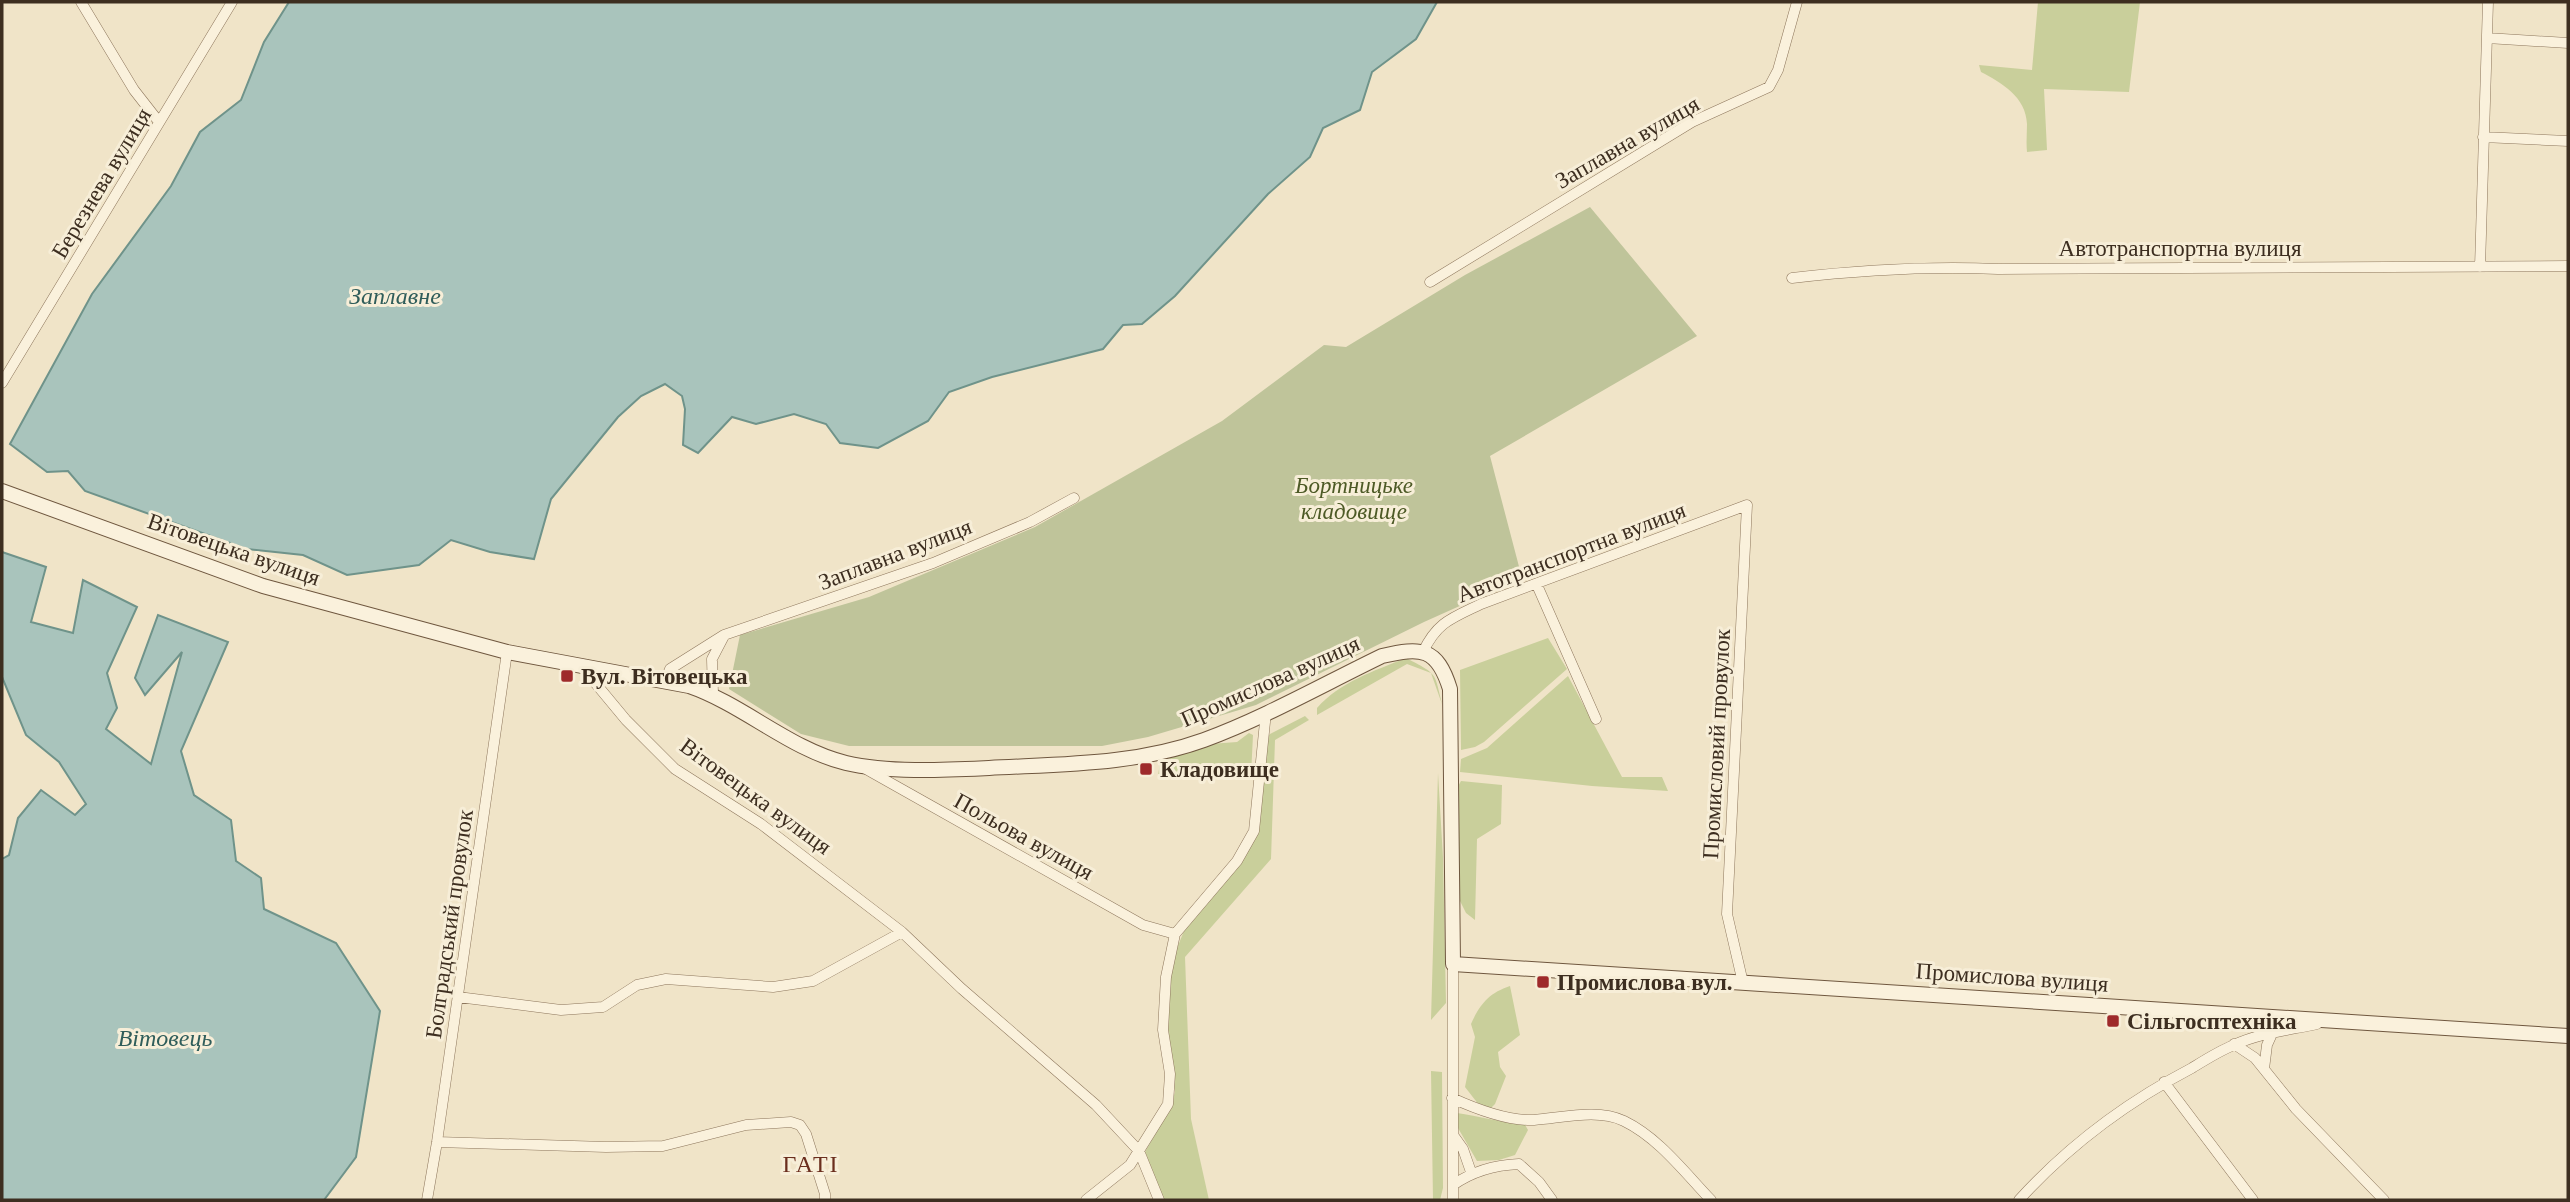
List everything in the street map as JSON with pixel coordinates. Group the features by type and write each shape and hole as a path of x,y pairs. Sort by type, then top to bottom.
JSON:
{"street":[{"path":"81,2 134,90 159,122"},
{"name":"Березнева вулиця","path":"2,383 232,2"},
{"name":"Заплавна вулиця","path":"1430,282 1692,122 1769,87 1778,70 1797,2"},
{"path":"2480,267 2488,2"},
{"path":"2487,38 2568,43"},
{"path":"2483,137 2568,141"},
{"name":"Автотранспортна вулиця","path":"1792,278 1852,271 1958,267 2568,266"},
{"name":"Вітовецька вулиця","path":"2,491 263,586 507,652 582,667 626,719 675,769 761,824 902,932 962,989 1096,1105 1139,1150 1159,1200"},
{"name":"Заплавна вулиця","path":"665,682 670,669 724,635 933,563 1030,522 1074,498"},
{"name":"Автотранспортна вулиця","path":"1423,652 1432,634 1449,620 1481,604 1747,505"},
{"name":"Промисловий провулок","path":"1743,983 1727,914 1747,505"},
{"path":"1537,585 1596,719"},
{"path":"713,694 712,659 724,635"},
{"name":"Промислова вулиця","path":"582,667 713,694 783,736 857,765 964,769 1097,763 1204,740 1382,656 1410,649 1423,652"},
{"name":"Болградський провулок","path":"426,1200 437,1142 507,652"},
{"path":"1423,652 1435,660 1444,672 1450,689 1453,1200"},
{"path":"1086,1200 1130,1165 1168,1104 1170,1074 1163,1030 1164,1003 1166,976 1175,934 1237,861 1254,831 1266,712"},
{"name":"Польова вулиця","path":"857,765 1143,925 1175,934"},
{"path":"458,997 561,1010 603,1007 637,985 666,979 773,988 813,981 902,932"},
{"name":"Промислова вулиця","path":"1453,964 2568,1036"},
{"path":"2018,1200 2045,1171 2073,1147 2164,1082 2234,1044 2334,1020"},
{"path":"2264,1069 2267,1045 2272,1034"},
{"path":"2234,1044 2246,1051 2264,1069 2296,1109 2384,1200"},
{"path":"2164,1082 2253,1200"},
{"path":"1452,1098 1478,1110 1526,1119 1599,1115 1621,1119 1641,1130 1658,1145 1711,1200"},
{"path":"437,1142 663,1146 746,1125 791,1122 800,1125 806,1134 825,1200"},
{"path":"1452,1134 1463,1149 1471,1172"},
{"path":"1453,1185 1471,1172 1504,1164 1519,1164 1539,1182 1552,1200"}],"green space":[{"path":"2038,2 2140,2 2129,92 2044,89 2047,150 2027,152 2026,114 2022,106 2005,86 1981,72 1979,65 2032,70"},
{"name":"Бортницьке кладовище","path":"1590,207 1697,336 1490,456 1522,578 1424,622 1256,705 1148,737 1102,746 849,746 801,734 729,689 740,635 869,597 1035,527 1222,421 1324,345 1346,347 1465,275"},
{"path":"1548,638 1567,669 1484,742 1461,750 1460,670"},
{"path":"1406,658 1431,673 1407,664 1317,715 1317,708 1336,691 1358,678"},
{"path":"1431,673 1436,681 1443,707"},
{"path":"1568,676 1622,777 1662,777 1668,791 1460,772 1461,759 1487,748"},
{"path":"1305,716 1309,720 1275,740 1271,859 1185,957 1191,1119 1209,1200 1164,1200 1145,1152 1171,1106 1175,1092 1166,1030 1169,981 1175,953 1186,926 1257,832 1266,739 1270,734"},
{"path":"1249,733 1253,735 1251,775 1158,776 1160,762 1210,744 1237,742"},
{"path":"1438,773 1446,1003 1431,1020"},
{"path":"1461,781 1502,785 1501,824 1477,839 1475,920 1466,913 1457,895 1456,790"},
{"path":"1510,986 1520,1035 1498,1052 1500,1067 1506,1076 1491,1108 1479,1105 1465,1087 1475,1037 1471,1024 1486,1000"},
{"path":"1431,1071 1442,1072 1443,1188 1440,1200 1433,1200"},
{"path":"1457,1113 1524,1123 1528,1130 1515,1155 1499,1160 1477,1161 1458,1128"}],"water":[{"name":"Заплавне","path":"289,2 1437,2 1416,39 1372,72 1360,110 1323,128 1310,157 1268,194 1175,296 1142,324 1123,325 1103,349 992,377 949,392 928,421 878,448 840,443 826,424 794,414 756,424 732,417 698,453 683,445 685,409 682,396 665,384 641,396 618,417 551,499 534,559 490,552 451,540 419,565 347,575 303,555 247,549 85,491 68,471 47,472 10,444 92,294 171,186 200,132 241,100 264,42"},
{"name":"Вітовець","path":"2,552 46,567 31,622 73,633 83,580 137,607 107,673 117,708 106,729 151,764 182,652 145,695 135,678 158,615 228,642 181,751 194,795 231,820 236,861 261,878 264,909 336,943 380,1011 356,1157 324,1200 2,1200 2,859 9,855 18,818 41,790 75,815 86,804 59,762 26,735 2,677"}],"place":[{"name":"Вул. Вітовецька","path":"567,676"},
{"name":"Кладовище","path":"1146,769"},
{"name":"Промислова вул.","path":"1543,982"},
{"name":"Сільгосптехніка","path":"2113,1021"}],"district":[{"name":"ГАТІ","path":"811,1164"}]}
